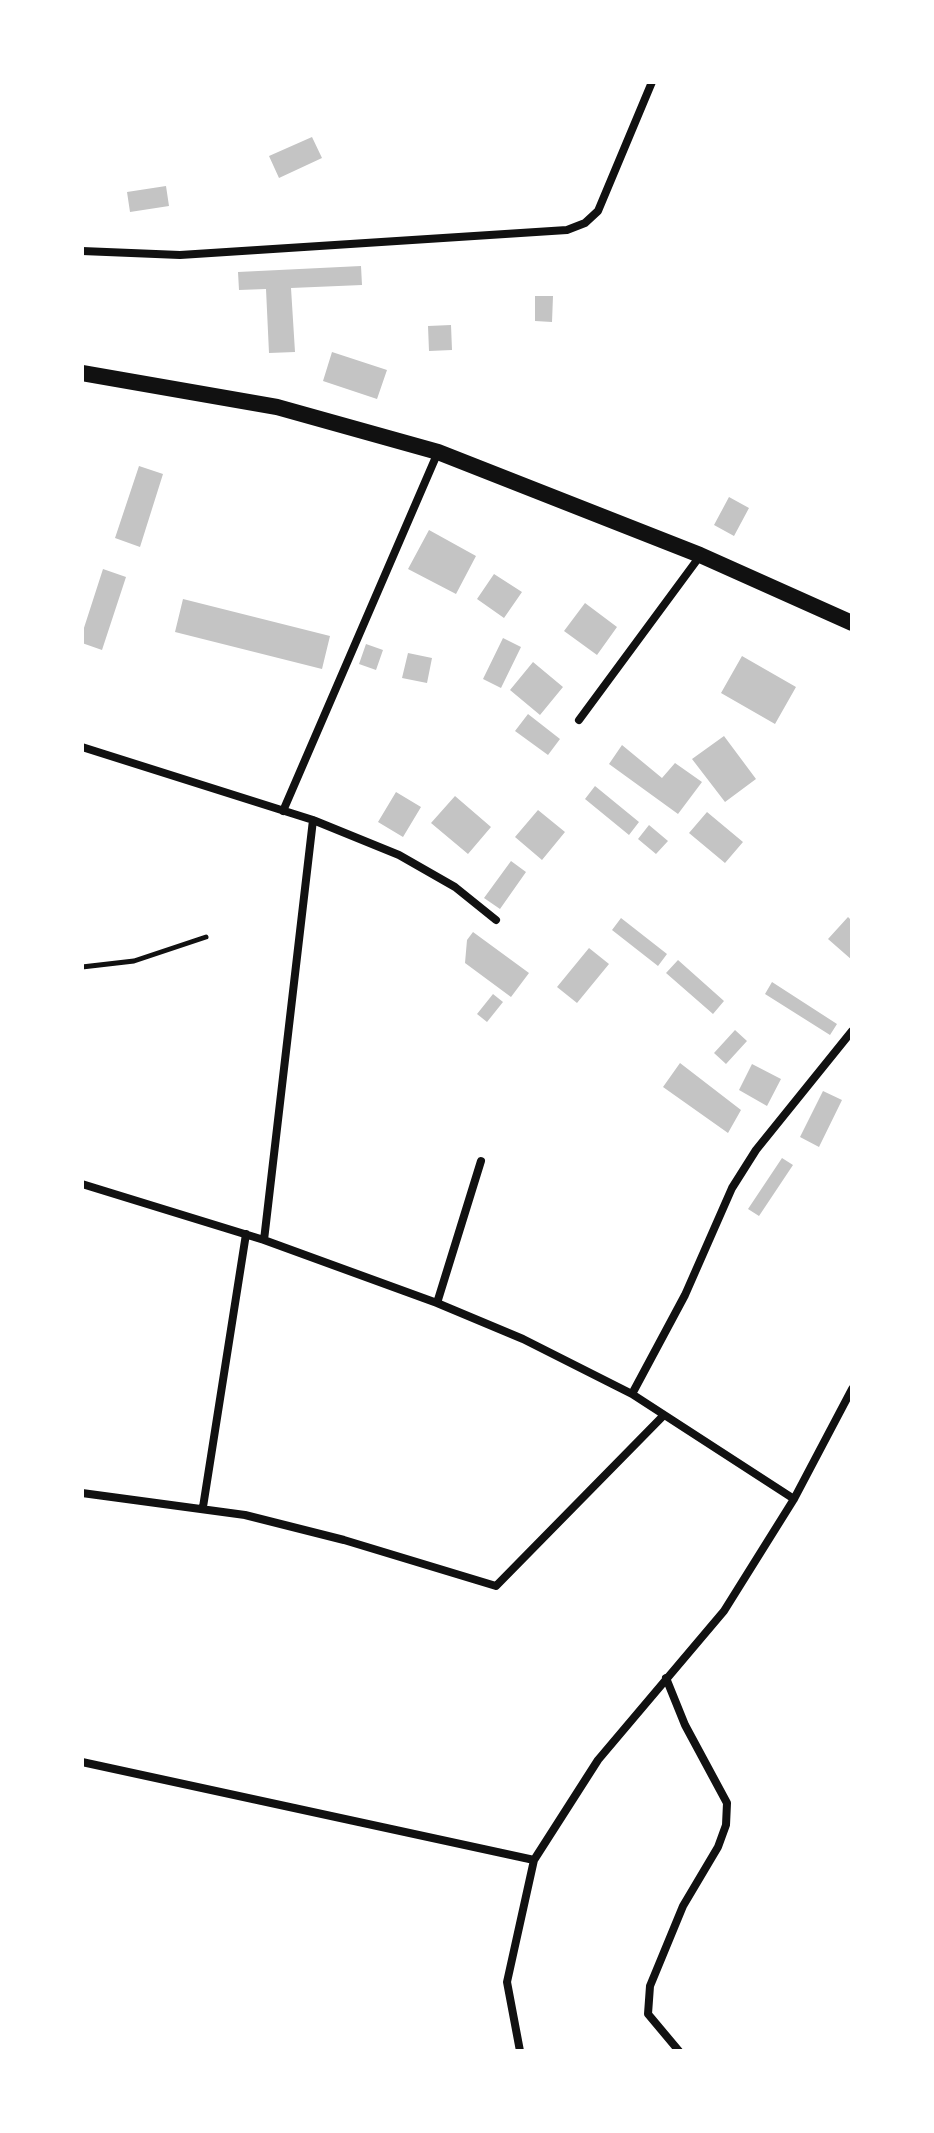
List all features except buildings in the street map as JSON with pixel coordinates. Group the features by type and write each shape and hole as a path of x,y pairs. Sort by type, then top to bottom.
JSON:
{"main road":[{"path":"82,373 277,407 438,452 700,555 852,623"}],"street":[{"path":"82,251 180,255 567,230 585,223 598,211 652,82"},
{"path":"283,811 438,452"},
{"path":"579,720 700,555"},
{"path":"82,747 313,820 399,855 455,887 496,920"},
{"path":"264,1240 313,820"},
{"path":"632,1394 685,1295 732,1188 756,1150 852,1031"},
{"path":"437,1303 481,1161"},
{"path":"82,1184 264,1240 437,1303 523,1339 632,1394 794,1499"},
{"path":"203,1507 246,1234"},
{"path":"520,2051 507,1982 534,1860 598,1760 724,1611 794,1499 852,1389"},
{"path":"82,1493 203,1507 344,1540 496,1586 664,1415"},
{"path":"666,1678 685,1725 727,1803 726,1825 718,1847 683,1906 650,1986 648,2014 679,2051"},
{"path":"82,1762 534,1860"}],"lane":[{"path":"82,967 134,961 206,937"}]}
